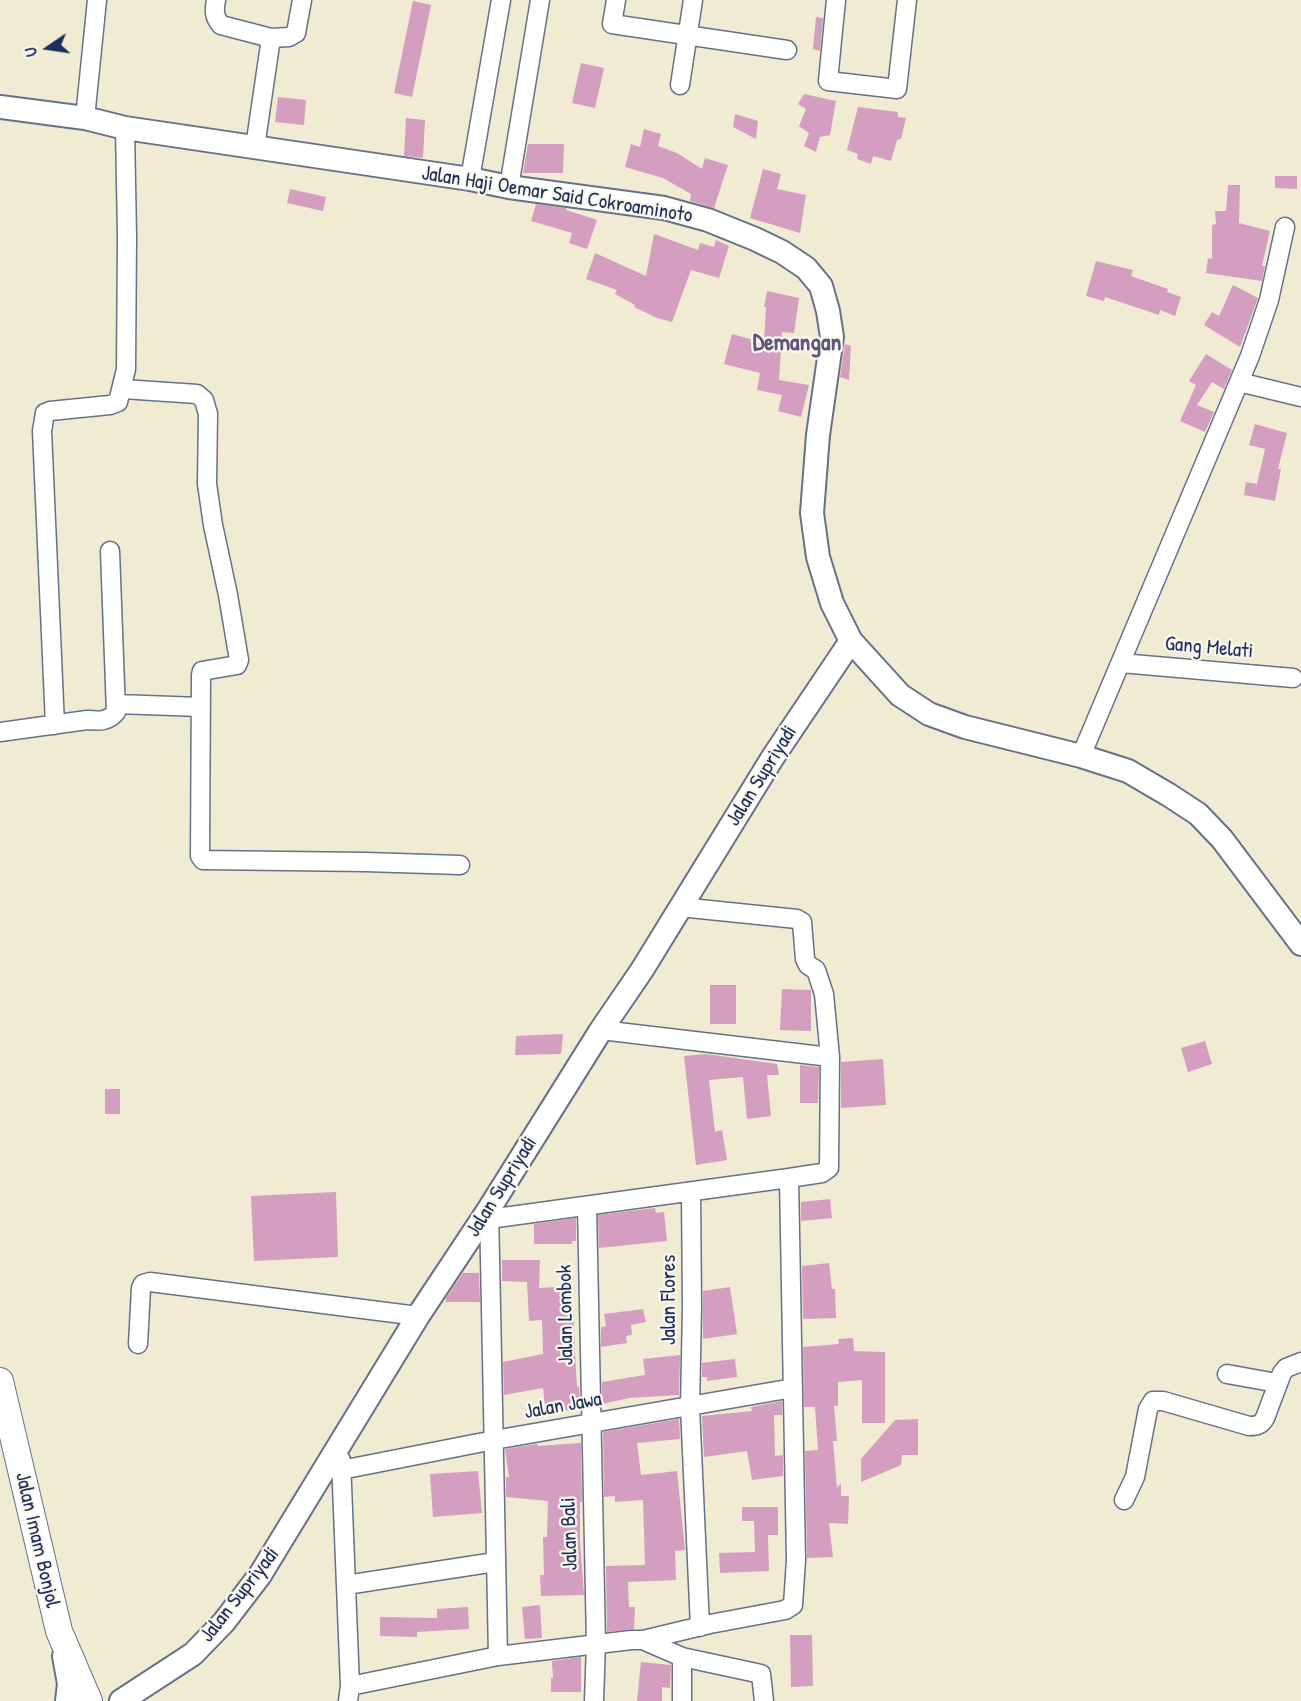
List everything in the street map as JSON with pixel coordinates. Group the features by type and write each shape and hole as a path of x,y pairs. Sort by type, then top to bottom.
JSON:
{"main road":[{"name":"Jalan Imam Bonjol","path":"0,1381 59,1631"},
{"path":"59,1631 88,1701"}],"street":[{"path":"85,118 97,0"},
{"path":"216,0 214,10 216,19 221,25 271,38 289,37 296,33 302,0"},
{"path":"470,179 501,0"},
{"path":"509,187 540,0"},
{"path":"616,0 612,24 788,50"},
{"path":"680,85 693,0"},
{"path":"836,0 828,81 897,89 907,0"},
{"path":"255,147 271,38"},
{"name":"Jalan Haji Oemar Said Cokroaminoto","path":"0,107 85,118 125,128 470,179 509,187 663,208 708,220 782,252 806,268 821,286 832,336 818,435 812,513 818,557 832,603 851,640 900,695 929,714 991,734 1081,756 1128,771 1198,814 1222,839 1301,944"},
{"path":"55,724 43,420 45,414 50,411 110,405 118,402 123,389 126,369 127,270 125,128"},
{"path":"1081,756 1239,382 1269,300 1285,227"},
{"path":"1239,382 1301,397"},
{"path":"123,389 197,394 204,400 208,414 208,494 239,660 237,665 231,668 202,671 200,856 202,860 460,865"},
{"path":"0,732 111,719 116,712 110,551"},
{"name":"Jalan Supriyadi","path":"121,1701 193,1654 224,1622 260,1575 418,1316 489,1214 601,1030 642,970 773,757 851,640"},
{"name":"Gang Melati","path":"1121,663 1293,678"},
{"path":"117,704 201,707"},
{"path":"498,1656 489,1214 587,1206 691,1192 822,1173 829,1168 830,1057 824,994 816,970 806,963 801,920 680,907"},
{"path":"601,1030 830,1057"},
{"path":"340,1443 349,1693 498,1656 596,1643 643,1640 785,1610 793,1605 796,1560 789,1178"},
{"name":"Jalan Flores","path":"691,1192 690,1407 699,1627"},
{"name":"Jalan Lombok","path":"587,1206 590,1424"},
{"path":"138,1344 140,1293 143,1284 150,1282 418,1316"},
{"path":"1124,1500 1135,1477 1148,1410 1153,1401 1163,1401 1249,1426 1257,1426 1265,1418 1277,1383 1286,1368 1301,1362"},
{"path":"1227,1374 1277,1383"},
{"name":"Jalan Jawa","path":"341,1470 494,1440 793,1388"},
{"name":"Jalan Bali","path":"590,1424 596,1643 594,1701"},
{"path":"346,1585 495,1562"},
{"name":"Jalan Imam Bonjol","path":"59,1631 67,1669 67,1701"},
{"path":"643,1640 682,1657 761,1674 764,1701"},
{"path":"682,1657 682,1701"}],"building":[{"path":"413,1 431,5 412,97 394,93"},
{"path":"816,17 823,18 820,51 813,49"},
{"path":"581,63 604,68 595,108 572,103"},
{"path":"804,94 836,101 830,135 820,137 816,152 804,146 809,133 799,126 806,109 798,104"},
{"path":"278,97 306,100 304,125 275,122"},
{"path":"858,107 898,112 898,117 906,118 901,139 897,140 891,161 873,156 871,164 857,159 858,154 847,150"},
{"path":"735,114 758,121 756,139 733,127"},
{"path":"406,118 425,120 423,158 404,156"},
{"path":"644,129 661,134 658,146 677,153 702,169 705,158 728,165 714,208 690,201 691,194 663,178 625,167 631,144 640,147"},
{"path":"528,144 564,144 563,173 523,173"},
{"path":"763,169 781,174 777,189 806,195 800,233 750,218"},
{"path":"1275,176 1297,176 1297,189 1275,188"},
{"path":"1228,185 1240,185 1239,223 1270,231 1262,266 1265,266 1262,281 1206,273 1208,258 1212,259 1212,225 1216,224 1215,211 1226,211"},
{"path":"290,189 326,197 323,211 287,203"},
{"path":"536,204 566,208 566,210 597,220 587,249 569,243 572,233 531,221"},
{"path":"654,234 698,250 700,243 714,247 716,240 729,246 719,278 691,270 672,322 634,307 635,305 615,294 617,290 586,279 595,253 646,276"},
{"path":"1096,261 1133,270 1131,276 1168,289 1167,292 1181,297 1175,316 1160,310 1159,315 1105,297 1104,301 1086,296"},
{"path":"1233,285 1258,298 1240,347 1204,325 1212,312 1219,316"},
{"path":"767,291 799,298 794,333 782,332 779,380 809,385 801,417 778,411 782,395 757,390 760,373 724,364 732,334 764,343 766,307 764,307"},
{"path":"845,344 851,346 849,380 840,377"},
{"path":"1206,354 1232,370 1224,389 1212,382 1197,405 1214,412 1205,432 1180,421 1196,385 1189,381"},
{"path":"1255,424 1287,433 1278,469 1281,469 1275,501 1244,495 1246,482 1257,484 1265,449 1249,445"},
{"path":"710,985 736,985 736,1024 710,1024"},
{"path":"782,989 811,990 811,1031 780,1030"},
{"path":"563,1034 561,1054 515,1055 516,1036"},
{"path":"1205,1041 1212,1064 1188,1072 1181,1048"},
{"path":"706,1054 777,1064 779,1075 767,1075 771,1116 747,1119 743,1077 709,1080 715,1132 722,1130 727,1160 696,1165 684,1056"},
{"path":"883,1059 886,1105 841,1108 841,1062"},
{"path":"800,1065 819,1067 818,1103 800,1103"},
{"path":"105,1089 120,1089 120,1114 105,1114"},
{"path":"336,1192 338,1257 254,1261 251,1196"},
{"path":"830,1199 832,1218 801,1221 801,1202"},
{"path":"655,1208 656,1213 664,1212 667,1241 599,1248 598,1215"},
{"path":"576,1218 576,1241 572,1241 572,1244 534,1244 534,1224"},
{"path":"502,1260 540,1260 539,1288 572,1286 580,1408 546,1414 543,1388 504,1395 503,1362 543,1354 542,1320 529,1321 527,1282 502,1281"},
{"path":"829,1263 832,1289 835,1289 836,1318 803,1319 802,1266"},
{"path":"463,1273 479,1273 480,1302 446,1302 446,1298"},
{"path":"730,1287 737,1334 703,1339 703,1291"},
{"path":"643,1309 646,1322 631,1325 632,1335 626,1336 627,1343 601,1347 601,1327 606,1326 604,1314"},
{"path":"853,1338 854,1351 885,1352 885,1423 862,1423 862,1380 838,1382 838,1406 834,1406 837,1441 833,1441 837,1488 841,1483 841,1496 849,1496 848,1524 829,1523 833,1557 807,1558 805,1451 818,1450 815,1407 804,1407 803,1347 839,1344 838,1339"},
{"path":"680,1355 679,1395 629,1398 602,1404 602,1382 645,1375 643,1359"},
{"path":"735,1359 737,1377 707,1381 707,1377 702,1377 702,1363"},
{"path":"782,1401 782,1415 774,1415 775,1456 783,1455 783,1476 752,1480 747,1451 704,1457 702,1416 752,1411 751,1407"},
{"path":"679,1419 680,1439 637,1443 641,1475 677,1471 685,1550 675,1551 676,1580 628,1582 629,1607 635,1607 634,1629 607,1632 606,1566 645,1565 643,1500 615,1502 615,1496 604,1497 603,1432"},
{"path":"918,1419 918,1455 902,1455 901,1465 861,1482 861,1459 895,1420"},
{"path":"581,1443 580,1541 584,1595 541,1596 540,1575 544,1575 543,1537 547,1537 548,1501 506,1497 506,1477 509,1477 505,1449 537,1444 538,1446"},
{"path":"478,1471 482,1513 433,1517 430,1474"},
{"path":"742,1507 778,1507 778,1535 768,1535 769,1571 720,1573 719,1553 755,1552 754,1521 742,1521"},
{"path":"540,1605 542,1638 525,1639 522,1607"},
{"path":"468,1607 469,1629 417,1632 417,1637 380,1636 380,1617 437,1618 437,1609"},
{"path":"790,1635 812,1635 813,1686 791,1687"},
{"path":"581,1657 581,1692 551,1692 552,1661"},
{"path":"641,1662 671,1665 670,1688 662,1687 662,1701 637,1701"}],"district":[{"name":"Demangan","path":"797,344"}]}
